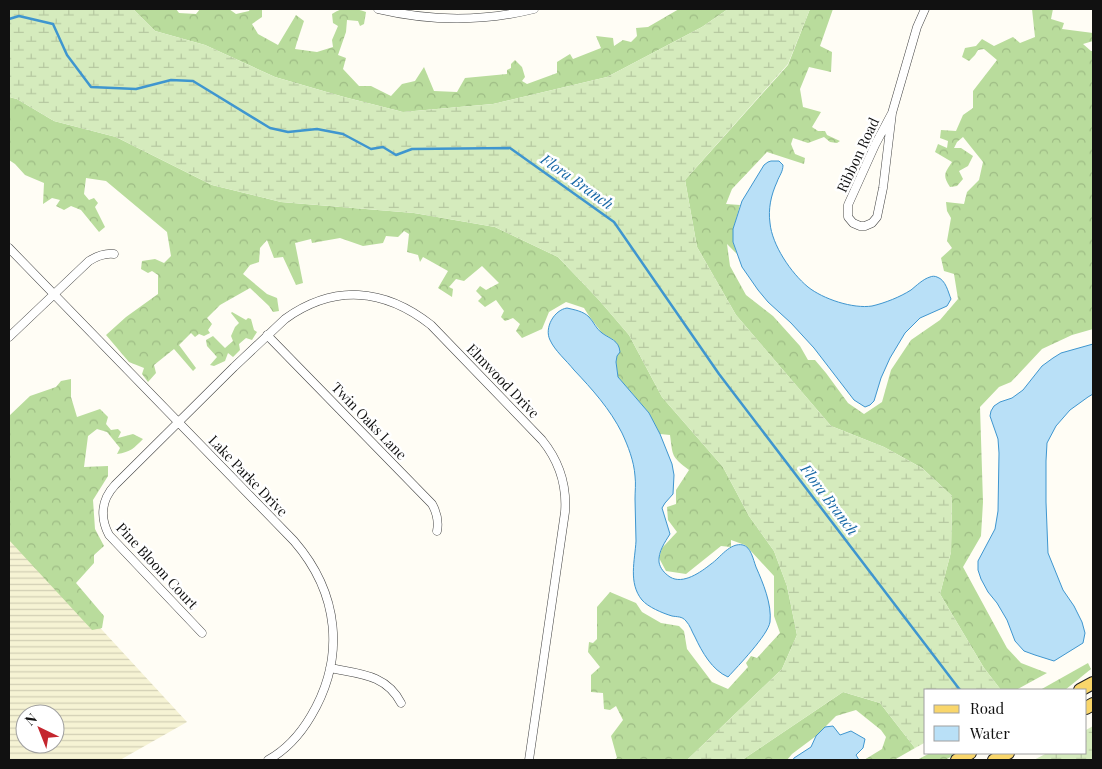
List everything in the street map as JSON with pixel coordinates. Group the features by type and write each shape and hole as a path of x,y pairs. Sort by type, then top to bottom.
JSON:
{"main road":[{"path":"1082,689 1093,683"},
{"path":"957,760 968,754"},
{"path":"994,760 1006,754"}],"street":[{"path":"378,9 399,14 452,19 505,15 534,9"},
{"name":"Ribbon Road","path":"892,113 875,145 848,205 848,217 853,223 860,226 872,223 877,217 892,113 917,27 926,9"},
{"name":"Lake Parke Drive","path":"9,248 294,541 312,565 325,592 332,620 333,650 330,668 322,694 308,721 299,734 280,752 268,760"},
{"path":"9,336 94,257 114,254"},
{"name":"Elmwood Drive","path":"179,422 285,319 323,299 355,295 376,297 406,307 431,325 542,440 552,454 562,478 565,512 529,760"},
{"name":"Twin Oaks Lane","path":"267,336 432,504 437,517 437,531"},
{"name":"Pine Bloom Court","path":"179,422 110,490 103,506 103,518 106,530 113,540 202,633"},
{"path":"330,668 376,678 386,683 394,691 401,703"},
{"path":"280,752 285,760"}],"shaded area":[{"path":"9,529 187,722 120,760 9,760"}],"green space":[{"path":"349,8 366,12 364,24 360,26 358,21 347,20 346,32 338,55 346,58 343,69 359,86 371,86 391,96 402,84 415,81 424,67 434,91 457,92 465,78 507,74 507,70 511,68 511,64 515,60 522,67 525,77 522,81 527,84 557,73 557,62 570,54 573,59 601,48 596,36 613,38 614,46 623,40 631,42 637,36 636,28 648,27 679,9 728,9 702,27 607,77 493,104 403,112 275,77 205,45 155,31 133,9 176,9 179,13 196,14 200,9 229,9 236,14 249,11 250,9 262,9 262,17 252,24 258,34 278,45 296,15 304,21 295,49 317,52 333,47 332,40 338,26 333,23 332,14"},
{"path":"9,9 133,9 155,31 205,45 275,77 403,112 493,104 607,77 702,27 728,9 810,9 788,64 685,180 697,247 736,315 831,426 884,447 922,468 952,496 951,552 940,594 984,668 1000,689 924,689 924,743 915,748 880,703 843,692 742,760 687,760 782,669 797,635 787,586 774,551 749,516 723,467 662,397 629,335 558,257 495,227 414,213 281,202 212,185 116,137 54,121 17,99 9,97"},
{"path":"810,9 833,9 820,46 832,52 831,72 809,67 800,89 803,107 821,112 812,127 818,131 825,131 827,135 840,141 837,143 830,142 824,137 808,143 793,138 791,144 795,154 805,158 804,164 767,152 732,189 726,204 740,205 733,230 733,242 737,254 727,244 730,266 746,295 773,316 800,346 808,360 815,360 848,403 864,414 882,402 891,370 911,340 940,320 958,299 954,274 944,271 941,258 952,248 947,241 951,218 947,211 946,202 964,204 967,192 979,180 983,162 963,137 954,148 961,148 973,156 968,166 959,171 963,179 957,186 950,187 945,174 952,162 935,152 938,144 947,148 948,141 940,138 941,130 956,131 963,115 973,108 973,91 997,60 984,49 978,50 969,61 962,57 965,48 976,46 982,39 994,46 1013,37 1020,43 1035,37 1032,9 1053,9 1051,19 1064,23 1062,29 1093,33 1093,41 1083,44 1093,51 1093,329 1072,335 1042,349 1011,382 999,387 980,407 983,502 981,536 963,567 1007,648 1021,663 1047,673 1018,689 1000,689 984,668 940,594 951,552 952,496 922,468 884,447 831,426 736,315 697,247 685,180 788,65"},
{"path":"9,97 17,99 54,121 116,137 212,185 281,202 414,213 495,227 558,257 629,335 662,397 723,467 749,516 774,551 787,586 797,635 782,669 687,760 614,760 617,758 611,736 623,720 616,706 610,710 604,709 603,693 591,692 591,675 600,667 588,652 589,642 593,643 597,639 597,607 610,592 636,603 642,612 661,623 679,626 684,631 687,649 712,682 728,689 748,667 746,663 751,656 757,658 780,633 774,616 774,576 745,545 731,540 731,547 721,546 686,574 666,571 659,558 662,548 677,532 668,520 667,507 676,504 676,490 689,470 674,456 670,435 660,434 649,413 618,377 614,340 602,333 584,308 566,302 549,312 542,329 522,338 516,331 520,324 513,318 505,321 501,317 504,311 496,300 485,307 478,301 482,297 476,291 480,286 486,290 499,283 482,266 464,281 456,279 449,287 453,289 452,297 438,288 448,271 423,257 420,262 418,255 407,252 409,234 404,231 398,237 386,236 383,243 363,246 340,238 312,243 311,239 295,243 303,283 296,285 283,257 274,258 267,240 260,248 259,262 250,265 243,274 267,294 277,298 279,311 273,312 250,288 220,305 207,318 212,324 208,330 210,333 204,336 199,334 195,337 191,333 179,345 196,368 193,371 174,349 154,365 156,373 148,382 142,374 144,368 129,362 106,335 126,317 158,294 158,275 152,271 148,273 141,269 142,261 155,259 164,263 171,256 167,232 106,181 86,178 84,194 89,200 94,198 98,203 95,207 105,227 99,232 81,210 71,206 64,210 56,206 60,200 52,198 43,204 44,183 25,175 9,160"},
{"path":"232,312 246,320 248,318 251,319 254,330 257,332 252,340 246,338 239,344 240,350 233,357 228,353 225,361 214,366 210,365 217,357 207,346 206,340 213,336 225,348 233,341 231,336 239,323"},
{"path":"71,379 71,397 77,417 100,409 108,417 106,424 111,430 118,429 121,432 118,438 133,434 143,439 132,449 117,454 120,448 107,432 97,429 88,436 84,467 108,466 108,476 93,500 95,529 104,546 94,555 94,563 76,583 104,616 102,628 92,630 9,540 9,416 30,396 56,387 61,381"},
{"path":"1088,663 1091,669 1066,689 1042,689"},
{"path":"843,692 880,703 915,748 894,760 864,760 882,749 886,737 881,730 856,710 836,716 816,736 787,760 742,760"},
{"path":"1093,726 1093,760 1034,760 1045,754 1087,754 1087,729"},
{"path":"928,754 956,754 945,760 917,760"}],"water":[{"path":"771,161 779,161 783,165 770,202 769,218 774,240 783,258 808,287 838,302 864,307 877,305 897,297 932,276 945,283 948,290 951,299 947,306 920,318 905,333 890,358 874,401 865,407 854,400 814,348 768,302 742,267 733,242 733,229 742,201 764,165"},
{"path":"567,308 587,315 600,331 618,345 620,352 616,362 618,377 649,413 672,464 674,475 673,494 662,508 670,534 662,547 660,566 670,577 686,579 702,571 734,546 746,546 751,554 770,608 770,622 764,635 728,677 717,670 708,660 689,624 684,619 668,615 651,607 642,600 638,593 634,579 636,541 635,482 632,459 622,433 612,416 550,340 548,330 551,320 562,309"},
{"path":"1093,344 1093,394 1070,410 1056,426 1047,443 1046,502 1048,553 1063,590 1074,606 1085,633 1083,643 1054,661 1024,651 1015,641 1007,620 988,592 978,570 978,561 995,529 998,511 998,439 990,416 994,406 1012,398 1023,390 1042,366 1053,358 1061,353"},
{"path":"833,726 840,735 851,731 865,739 863,748 856,755 859,760 793,760 811,747 816,736 825,727"}],"waterway":[{"name":"Flora Branch","path":"9,19 19,16 53,24 67,55 91,87 136,89 171,80 193,81 270,128 288,132 317,129 343,134 371,149 383,147 396,155 412,149 510,148 614,222 719,374 959,689"}]}
